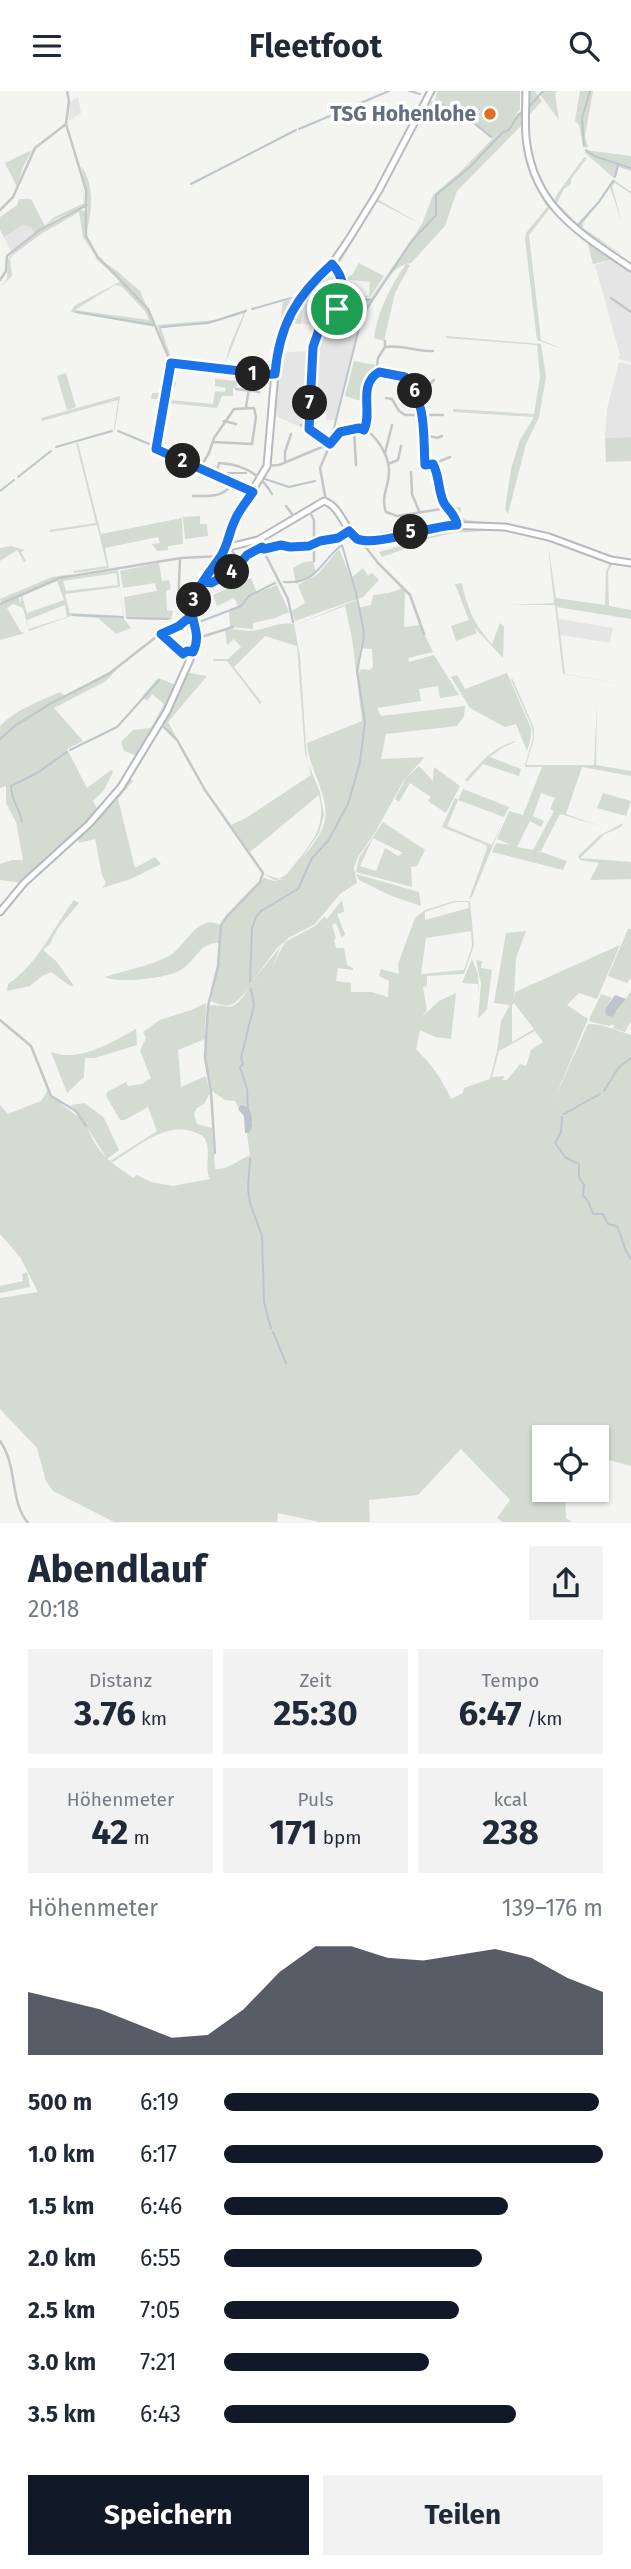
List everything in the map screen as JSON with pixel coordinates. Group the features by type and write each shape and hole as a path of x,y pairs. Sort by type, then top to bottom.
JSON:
{"main road":[{"path":"0,912 24,883 89,824 114,797 167,711 198,638 192,615 193,602 227,548 236,517 267,466 281,337 301,296 341,253 378,192 431,91"},
{"path":"526,91 528,154 545,196 572,227 631,268"},
{"path":"227,548 258,540 326,501 332,504 349,531 361,541 445,525 506,527 548,537 615,561 631,563"}],"street":[{"path":"67,91 69,101 66,124 80,166 87,205 85,230 91,247 148,309 171,363 156,449 253,492"},
{"path":"0,209 13,197 35,148 66,124"},
{"path":"0,280 5,274 7,256 40,230 87,205"},
{"path":"309,429 313,347 319,330 337,309 343,293 340,275 332,264"},
{"path":"611,298 631,312"},
{"path":"364,430 369,420 367,391 376,373 377,358 385,347 385,341"},
{"path":"385,347 433,351"},
{"path":"260,373 261,361"},
{"path":"171,363 249,372 251,375 275,374"},
{"path":"376,373 405,377 415,391 424,417 425,465 450,457"},
{"path":"246,407 251,375"},
{"path":"415,391 434,380"},
{"path":"236,389 258,392"},
{"path":"386,398 392,399 399,411 405,415 443,415"},
{"path":"200,468 213,442 224,421 236,408 252,407 255,410 255,434 252,444 213,442"},
{"path":"224,421 236,424"},
{"path":"301,425 329,444"},
{"path":"385,453 392,425"},
{"path":"354,429 356,465"},
{"path":"326,501 320,468 329,444 336,434 354,429 364,430 385,453 388,464 383,498 386,512 397,516 441,509 456,518 457,525"},
{"path":"285,462 284,456 291,433"},
{"path":"426,435 437,438 442,436"},
{"path":"267,466 273,467 329,444"},
{"path":"388,464 398,460 401,446"},
{"path":"216,475 219,463 242,465 261,479 272,494"},
{"path":"433,464 447,511"},
{"path":"411,472 412,494 419,511"},
{"path":"193,496 219,495 228,491 233,482"},
{"path":"441,509 444,505"},
{"path":"286,506 295,518"},
{"path":"308,509 314,520 314,561"},
{"path":"204,581 211,583 222,578 234,571 250,553 263,548 313,545 338,538 349,531"},
{"path":"258,540 288,599 293,622"},
{"path":"361,541 410,595 424,634"},
{"path":"227,548 241,561"},
{"path":"0,604 61,578 181,558 221,556"},
{"path":"178,605 181,558"},
{"path":"0,739 16,725 50,704 110,673 161,634 179,626 192,615"},
{"path":"198,638 233,627"},
{"path":"161,634 183,654 187,651 193,652"},
{"path":"160,722 177,740 205,790 263,873 260,882 221,925 218,966 208,1006 205,1057 211,1092 215,1153"},
{"path":"0,1020 31,1047 51,1096 76,1111 86,1126"},
{"path":"0,1441 9,1457 19,1505 28,1523"}],"shaded area":[{"path":"437,91 520,91 520,109 513,118 522,110 521,91 524,91 525,143 548,204 546,206 529,165 521,126 457,191 445,226 411,263 395,270 388,278 374,298 361,327 333,327 343,298 371,298 422,224 433,195 493,139 469,120 435,103 425,110 377,199 421,224 376,201 337,268 336,261 428,101 435,101"},
{"path":"528,91 535,91 542,101 530,114 528,130"},
{"path":"557,91 555,94 559,120 539,93"},
{"path":"580,91 593,91 585,136 588,148 583,146 579,125 575,121"},
{"path":"78,97 81,113 69,121 70,102"},
{"path":"528,130 537,177 528,142"},
{"path":"32,150 23,167 17,187 5,163"},
{"path":"585,150 631,156 631,171 618,167 614,178 585,153"},
{"path":"584,157 587,158 557,203 578,224 613,179 631,192 615,183 612,186 622,223 610,187 583,223 583,228 624,256 583,231 631,265 583,234 554,203 556,196"},
{"path":"81,166 89,182 91,199 86,234 88,205"},
{"path":"80,171 85,206 56,219 35,233 31,227 23,225 4,237 0,230 0,217 17,205 19,199 31,199 45,226 53,218 84,203"},
{"path":"548,206 557,214 550,208 529,235 541,340 565,350 537,340 525,239 526,233"},
{"path":"80,210 86,212 85,236 95,256 83,237 79,212 41,234 13,255 10,259 12,276 0,287 7,279 8,260 13,253 41,231"},
{"path":"23,225 31,227 35,233 11,252 4,237"},
{"path":"574,230 615,259 593,264 587,241"},
{"path":"95,258 117,271 140,291 156,327 71,312 74,306 121,281","holes":["115,285 121,286 145,311 149,320 75,310"]},
{"path":"615,259 631,272 631,362 618,359 620,355 595,265"},
{"path":"359,263 384,276 370,297 344,296 347,284 346,295 369,296 370,282 343,279 352,275"},
{"path":"406,264 410,265 395,293 384,341 374,338 386,299"},
{"path":"331,268 336,271 319,279 322,282 320,294 336,295 342,292 339,300 303,299 301,324 287,323 307,289"},
{"path":"295,299 284,323 276,353 272,353 279,331 283,302"},
{"path":"302,299 342,300 336,312 334,327 358,327 336,420 326,420 326,413 312,413 311,432 274,415 279,353 309,351 320,325 301,324"},
{"path":"247,309 225,364 244,313 216,322 161,328 168,355 157,325 216,320"},
{"path":"446,336 541,344 546,377 539,417 526,444 508,514 505,509 511,469 520,440 534,417 453,412 453,409 534,414 540,378 537,345"},
{"path":"354,361 375,365 365,390 366,408 363,408 361,401 345,396"},
{"path":"619,362 631,365 631,437 605,438 607,409"},
{"path":"66,373 76,407 67,410 57,376"},
{"path":"169,375 174,375 173,381 176,382 175,387 170,386 169,400 213,404 215,391 225,392 226,388 215,386 215,379 237,381 233,396 222,396 217,408 165,403"},
{"path":"152,393 163,393 155,447 115,429 154,445 162,399 151,399"},
{"path":"120,396 115,429 51,448 114,429 118,400 42,421 41,418"},
{"path":"631,437 631,461 606,462 605,438"},
{"path":"76,443 101,534 182,518 183,544 157,551 152,544 160,543 158,537 105,548 109,568 74,573 73,571 107,566 97,525 49,530 96,523"},
{"path":"461,507 460,516 466,520 505,524 461,524 450,511 451,508"},
{"path":"200,516 200,524 207,524 208,536 185,539 183,517"},
{"path":"444,527 487,527 484,531 453,533 427,539 382,557 379,552 422,540 421,532"},
{"path":"548,544 556,598 605,605 606,572 610,562 613,563 608,572 609,606 631,610 631,619 557,607 565,674 631,686 563,674 555,605 512,605 554,603"},
{"path":"11,546 25,550 21,552 26,561 24,562 17,550 0,561 0,548"},
{"path":"339,549 351,578 363,568 368,576 372,573 379,580 363,597 295,621 292,611 305,603 298,585 318,574"},
{"path":"313,561 316,573 296,584 293,568"},
{"path":"159,563 162,581 169,580 171,589 166,591 167,610 173,611 171,620 126,619 124,597 157,591 155,583 123,588 120,571"},
{"path":"118,570 124,619 131,628 116,634 98,618 71,616 29,631 28,629 67,617 65,605 27,620 28,626 23,608 13,604 7,608 21,632 25,633 0,640 0,605 19,597 21,604 21,596 61,579","holes":["116,573 118,585 66,591 63,581","57,581 64,600 27,613 22,596","120,587 123,616 70,613 65,594"]},
{"path":"72,574 1,603 0,599 52,577"},
{"path":"251,578 257,593 277,585 289,612 253,623 253,629 230,627 229,610 238,606 234,598 217,606 213,595"},
{"path":"462,583 472,616 492,644 500,623 504,627 503,658 474,627 477,633 456,641 451,626 469,620 455,584"},
{"path":"403,588 404,627 420,625 433,652 408,658 409,662 434,655 459,695 440,698 438,686 419,689 421,701 377,708 381,716 465,706 464,716 457,726 386,734 381,759 425,757 404,780 376,831 358,857 354,868 357,883 340,894 315,924 290,937 277,948 251,983 281,946 272,967 285,942 315,926 324,917 327,919 342,900 344,912 337,914 345,934 342,938 336,923 332,925 336,938 334,940 336,948 344,948 347,965 353,970 338,968 336,981 351,983 351,992 371,992 388,997 389,981 379,976 381,969 399,974 398,964 415,918 425,910 454,901 470,901 474,945 464,974 427,976 427,986 423,987 427,1010 422,1017 439,1001 456,993 451,1039 435,1037 420,1030 416,1049 436,1073 451,1099 463,1093 464,1088 490,1079 501,1021 510,1005 494,1003 506,933 526,931 516,958 514,1001 515,992 620,945 597,999 579,993 567,1005 588,1019 554,1100 588,1024 601,1025 631,1035 631,1466 609,1460 609,1425 532,1425 532,1502 565,1502 566,1518 572,1522 503,1522 497,1518 510,1500 461,1449 418,1495 369,1500 370,1522 319,1522 278,1513 277,1522 114,1522 53,1491 46,1481 37,1448 0,1409 0,1298 38,1292 20,1257 0,1234 0,1105 8,1114 41,1101 48,1090 85,1123 71,1105 85,1103 104,1118 119,1150 107,1159 110,1161 157,1131 148,1107 125,1120 120,1120 106,1096 107,1092 126,1082 128,1086 142,1084 151,1078 140,1051 146,1038 143,1032 160,1020 206,1003 205,1039 178,1050 181,1087 206,1076 210,1093 194,1114 197,1124 212,1128 215,1169 229,1166 250,1155 247,1134 253,1123 235,1101 225,1100 212,1091 205,1065 209,1005 227,1007 234,1005 248,989 233,1004 224,1005 211,1001 221,943 203,948 186,966 175,973 131,980 105,977 169,956 192,932 206,923 222,926 264,878 274,881 284,879 274,880 264,874 279,879 287,874 308,847 321,818 319,795 250,852 231,825 311,775 308,762 320,792 324,815 319,833 299,862 313,844 322,829 326,814 307,743 362,721 352,638 345,606 295,625 356,600 358,608 371,605 373,595","holes":["360,648 372,649 373,667 370,670 361,669 359,674","455,902 468,902 469,908 425,920 425,912","471,931 472,946 464,970 421,974 426,938","514,1003 534,1029 512,1042 512,1005","535,1031 543,1042 531,1050 526,1066 520,1064 507,1080 503,1080 504,1076 492,1077 499,1051","87,1127 106,1157 96,1145","184,1129 205,1139 210,1179 173,1186 151,1182 137,1175 133,1178 110,1161 113,1162 151,1138"]},
{"path":"559,619 613,628 610,643 560,635"},
{"path":"288,623 294,624 300,656 307,760 297,646 265,636 234,667 262,703 260,704 227,661 213,661 228,659 241,647 234,639 227,645 225,630 254,631"},
{"path":"120,666 106,681 54,708 83,741 67,749 87,788 111,770 113,772 104,790 93,801 99,812 24,883 0,880 0,864 23,860 16,822 6,803 6,786 0,788 0,726 28,706 60,692 65,696"},
{"path":"184,672 207,676 168,722 193,767 163,723"},
{"path":"507,673 531,728 527,751 516,724 505,727 470,708 451,677 457,675 465,689"},
{"path":"158,678 176,685 166,711 137,756 124,751 121,742 133,730 151,728 164,704 152,694 147,701 142,697"},
{"path":"512,678 534,728 534,739 526,765 594,765 597,702 596,765 631,771 631,776 582,767 566,814 600,826 560,814 541,851 538,851 567,861 563,870 492,852 496,843 511,845 497,839 509,811 523,815 542,767 525,765 533,738 532,727","holes":["541,793 555,798 550,809 554,811 533,850 517,847 530,821 541,827 544,821 533,816"]},
{"path":"517,741 490,757 521,769 519,776 483,764 467,782 465,780 495,751"},
{"path":"419,766 433,781 434,767 460,786 446,813 428,801 431,797 410,783 399,802 395,799 406,778"},
{"path":"128,775 133,781 118,799 135,868 155,857 161,864 131,879 102,888 106,883 95,839 79,843 77,835"},
{"path":"463,789 509,807 504,817 458,800"},
{"path":"603,793 631,801 626,816 597,808"},
{"path":"455,798 458,800 447,826 492,845 503,821 469,899 487,848 486,845 442,827"},
{"path":"383,822 425,850 417,866 411,867 412,887 356,872 359,858","holes":["373,838 403,853 398,856 385,848 376,871 360,866"]},
{"path":"623,823 621,827 605,834 580,858 631,862 631,879 590,880 599,863 580,860 578,856 599,836"},
{"path":"356,874 419,892 421,906 389,895 359,880"},
{"path":"74,900 79,903 43,950 56,961 74,986 51,972 30,986 7,991 8,984 37,956"},
{"path":"628,929 631,929 631,977 627,983 608,976"},
{"path":"472,959 478,974 479,994 478,984 462,983"},
{"path":"476,960 482,961 481,968 492,970 487,1009 478,1019 481,984"},
{"path":"631,991 631,1021 625,1032 612,1028 615,1026 611,1024 610,1026 589,1020 601,994 612,998 605,1009 617,1012"},
{"path":"615,995 626,999 612,1017 606,1015 605,1009"},
{"path":"136,1029 137,1045 95,1058 85,1058 84,1077 67,1093 51,1052 62,1055 84,1053"},
{"path":"240,1105 248,1107 251,1113 249,1133 245,1133 244,1116 238,1109"},
{"path":"27,1272 30,1287 0,1293 0,1286 23,1281 22,1274"}],"waterway":[{"path":"299,129 389,91"},
{"path":"409,91 420,94"},
{"path":"528,108 543,91"},
{"path":"584,146 582,118 590,91"},
{"path":"436,101 469,119 491,137"},
{"path":"333,432 362,316 411,242 436,215 436,195 470,167 503,132 509,130 518,115 524,112"},
{"path":"191,184 296,130"},
{"path":"586,150 594,156 631,168"},
{"path":"615,177 618,165"},
{"path":"578,225 599,202 613,181"},
{"path":"252,309 291,298"},
{"path":"303,298 339,299"},
{"path":"344,299 371,300"},
{"path":"161,327 208,323 246,311"},
{"path":"76,312 153,325"},
{"path":"56,447 112,431"},
{"path":"118,431 154,446"},
{"path":"159,448 200,466"},
{"path":"18,477 51,451"},
{"path":"206,468 214,472"},
{"path":"222,473 246,473"},
{"path":"265,479 289,487 315,481"},
{"path":"0,491 14,480"},
{"path":"250,982 252,928 256,917 261,911 298,889 312,858 328,841 348,804 360,762 365,722 357,671 364,637 363,627 342,545 311,576 304,580 284,582"},
{"path":"199,622 241,606 249,596 275,583"},
{"path":"73,615 123,617"},
{"path":"128,618 168,619"},
{"path":"118,726 159,680"},
{"path":"70,750 117,727"},
{"path":"22,822 11,786 37,773 67,752"},
{"path":"248,1108 247,1089 240,1067 243,1064 241,1058 254,1005 251,989"},
{"path":"604,1091 619,1067 631,1058"},
{"path":"564,1114 600,1094"},
{"path":"562,1117 561,1132 555,1143 566,1158 579,1164 579,1177 584,1185 583,1195 593,1214 603,1214 608,1224 617,1226 631,1259"},
{"path":"250,1159 248,1188 250,1203 262,1236 264,1302 271,1328"},
{"path":"273,1332 286,1363"}],"place":[{"name":"TSG Hohenlohe","path":"490,114"}],"route":[{"path":"337,309 314,340 309,429 329,444 336,434 344,430 364,430 369,420 367,391 373,376 379,372 405,377 419,398 424,417 425,465 433,464 444,505 456,518 457,525 445,525 368,541 357,539 349,531 338,538 309,546 262,547 247,555 231,573 211,583 204,581 193,602 192,615 179,626 161,634 183,654 187,651 193,652 198,638 193,602 196,596 204,581 211,568 221,556 236,517 253,492 156,449 171,363 249,372 251,375 275,374 278,346 292,311 305,289 332,264 340,275 343,287 337,309"}]}
